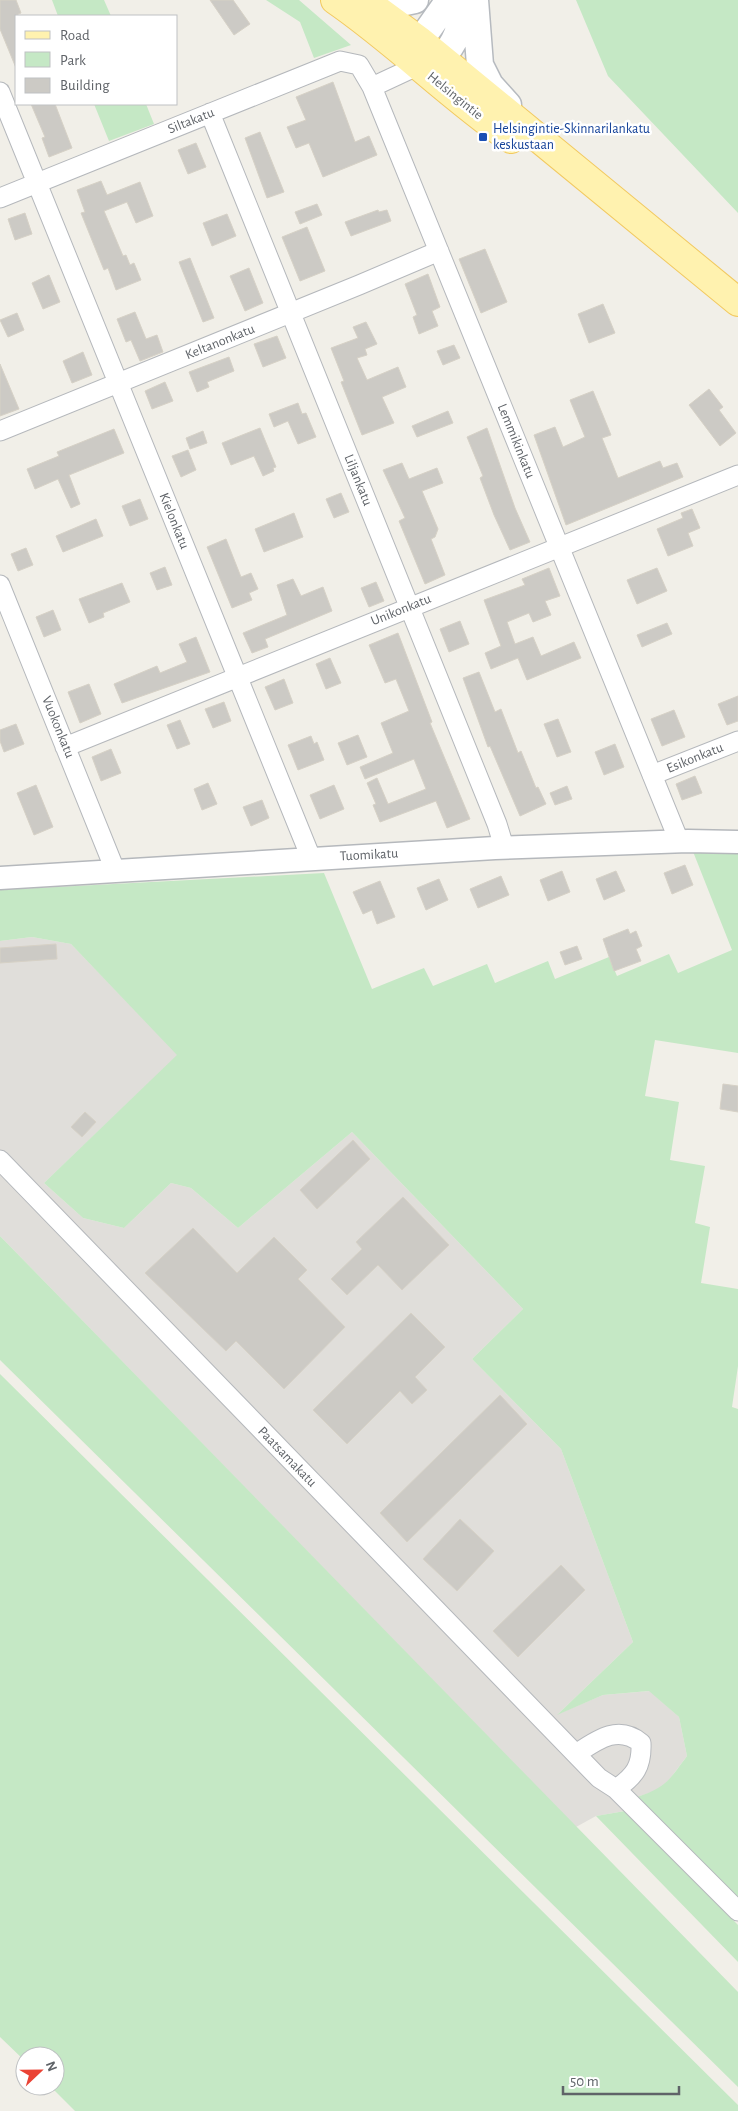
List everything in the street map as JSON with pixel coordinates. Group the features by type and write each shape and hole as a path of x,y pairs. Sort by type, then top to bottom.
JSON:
{"main road":[{"name":"Helsingintie","path":"335,0 426,55 489,124 678,255"},
{"path":"365,1 391,5 414,0"},
{"path":"426,55 449,0"},
{"path":"426,55 452,47 457,36 465,0"},
{"path":"475,0 478,48 484,75 490,85 552,150"},
{"name":"Helsingintie","path":"365,1 426,55 552,150 678,255 738,302"}],"street":[{"path":"372,88 426,55"},
{"name":"Siltakatu","path":"0,198 340,61 358,65 372,88"},
{"name":"Lemmikinkatu","path":"372,88 678,841"},
{"name":"Kielonkatu","path":"0,92 311,858"},
{"name":"Liljankatu","path":"210,113 497,824 504,847"},
{"name":"Keltanonkatu","path":"0,431 439,251"},
{"name":"Unikonkatu","path":"65,746 738,475"},
{"name":"Vuokonkatu","path":"0,585 115,870"},
{"name":"Esikonkatu","path":"652,775 738,741"},
{"name":"Tuomikatu","path":"0,878 504,847 678,841 738,842"},
{"name":"Paatsamakatu","path":"0,1160 599,1778 616,1789 738,1911"},
{"path":"576,1754 609,1736 621,1733 632,1735 641,1743 640,1765 631,1779 616,1789"}],"shaded area":[{"path":"32,937 71,944 178,1055 44,1183 83,1218 124,1228 171,1183 191,1188 238,1228 352,1132 523,1309 472,1359 561,1449 633,1642 558,1714 603,1695 650,1691 679,1717 687,1756 669,1780 658,1790 637,1797 625,1811 596,1816 576,1827 0,1236 0,941"}],"green space":[{"path":"52,0 104,0 111,15 58,15"},
{"path":"266,0 299,0 351,45 314,58 300,22"},
{"path":"576,0 738,0 738,213 608,76"},
{"path":"94,105 146,105 154,124 109,141"},
{"path":"690,844 738,848 738,1053 655,1040 645,1096 679,1102 670,1160 705,1166 695,1223 710,1227 701,1283 738,1289 738,1366 732,1407 738,1409 738,1902 637,1797 655,1790 666,1782 687,1756 679,1717 649,1691 603,1695 557,1715 633,1642 561,1449 472,1359 523,1309 352,1132 238,1228 191,1188 171,1183 124,1228 83,1218 44,1183 177,1055 71,944 32,937 0,941 0,890 324,873 372,989 424,968 433,986 487,964 495,983 548,961 555,979 609,957 617,976 669,954 678,973 732,950"},
{"path":"0,1236 738,1992 738,2087 0,1360"},
{"path":"0,1374 738,2105 738,2111 75,2111 60,2096 65,2096 65,2046 15,2046 15,2051 0,2037"},
{"path":"625,1811 738,1925 738,1962 596,1816"}],"building":[{"path":"0,0 16,0 21,13 15,15 15,66 0,29"},
{"path":"210,0 233,0 250,24 234,35"},
{"path":"333,82 355,142 369,136 377,155 323,177 309,143 296,148 287,127 306,120 296,97"},
{"path":"31,105 55,105 72,148 49,157 42,138 45,137"},
{"path":"260,132 284,192 267,198 245,138"},
{"path":"196,143 206,167 188,174 178,150"},
{"path":"101,181 107,195 140,182 153,216 136,223 127,202 104,211 123,256 126,255 130,265 134,263 141,280 116,290 108,268 104,270 81,213 85,212 77,190"},
{"path":"317,204 322,215 300,224 295,212"},
{"path":"378,210 379,212 387,210 391,221 351,236 345,222"},
{"path":"25,213 32,234 15,240 8,219"},
{"path":"227,214 236,236 212,246 203,223"},
{"path":"307,227 325,271 300,281 282,237"},
{"path":"485,249 507,302 481,313 459,259"},
{"path":"190,258 214,318 203,322 179,262"},
{"path":"249,268 263,303 245,311 230,276"},
{"path":"428,274 440,307 432,311 438,326 419,334 413,317 417,315 405,284"},
{"path":"49,275 60,302 43,309 32,283"},
{"path":"603,304 615,333 589,343 578,314"},
{"path":"135,312 146,339 157,335 163,352 140,361 131,340 126,342 117,319"},
{"path":"17,313 24,330 8,337 0,320"},
{"path":"366,322 377,344 365,349 367,355 357,358 367,380 398,367 406,387 382,397 394,423 362,435 341,382 344,381 331,348 358,338 353,327"},
{"path":"277,336 286,358 263,367 254,344"},
{"path":"454,345 460,358 443,365 437,351"},
{"path":"83,352 92,375 72,383 63,361"},
{"path":"229,357 234,371 207,382 209,387 197,392 189,372"},
{"path":"0,364 19,409 0,416"},
{"path":"165,382 173,401 152,409 145,391"},
{"path":"709,389 723,407 719,410 736,433 720,446 689,405"},
{"path":"593,391 611,435 602,438 618,478 660,461 663,468 677,463 683,477 566,525 534,435 555,427 563,447 585,437 570,400"},
{"path":"298,403 302,414 306,413 316,437 298,444 288,421 274,427 269,414"},
{"path":"448,411 453,423 417,437 412,426"},
{"path":"260,428 276,467 273,468 274,471 263,476 254,456 231,465 222,443"},
{"path":"487,428 515,508 530,542 510,550 494,515 480,478 483,476 467,437"},
{"path":"114,429 124,453 69,475 80,504 71,508 58,479 35,489 27,469 59,456 57,452"},
{"path":"203,431 207,443 190,449 186,438"},
{"path":"188,450 196,470 181,477 172,456"},
{"path":"402,463 409,479 437,468 443,483 422,491 438,529 435,537 431,539 445,575 425,584 399,521 405,518 383,470"},
{"path":"341,493 349,512 334,518 326,499"},
{"path":"140,499 148,519 130,526 122,506"},
{"path":"692,509 700,528 688,533 693,546 668,556 657,529 683,518 681,513"},
{"path":"294,513 303,537 264,552 255,529"},
{"path":"96,519 103,536 63,552 56,536"},
{"path":"226,539 241,577 251,573 258,589 249,593 252,600 232,608 207,547"},
{"path":"26,548 33,565 18,571 11,554"},
{"path":"165,567 172,585 157,590 150,573"},
{"path":"549,568 560,596 545,601 551,615 533,622 529,613 507,622 515,644 533,637 541,656 574,642 581,658 527,680 518,658 491,669 485,653 501,646 484,600 525,585 522,579"},
{"path":"657,568 667,591 637,604 627,580"},
{"path":"293,579 301,596 323,587 332,611 265,639 268,647 252,653 243,633 287,615 277,585"},
{"path":"376,582 384,601 369,607 361,588"},
{"path":"122,583 130,602 103,613 104,617 89,623 79,599"},
{"path":"53,610 61,630 44,637 36,617"},
{"path":"460,621 469,644 449,652 440,629"},
{"path":"667,623 672,634 642,647 637,635"},
{"path":"398,633 432,722 430,723 470,819 447,828 436,801 380,822 373,805 376,804 367,783 377,778 388,804 426,789 414,759 365,779 360,767 393,753 381,723 409,711 396,679 385,683 369,645"},
{"path":"196,637 210,672 122,703 114,684 157,666 160,673 187,662 179,644"},
{"path":"330,658 341,683 326,689 316,664"},
{"path":"479,672 495,712 501,709 518,753 521,751 536,788 538,787 546,804 520,816 490,746 488,747 463,678"},
{"path":"284,679 293,703 275,710 265,687"},
{"path":"89,684 101,714 80,723 68,692"},
{"path":"738,696 738,721 727,725 718,704"},
{"path":"224,702 231,721 213,728 205,709"},
{"path":"674,710 685,737 662,746 651,719"},
{"path":"558,719 571,752 557,757 544,724"},
{"path":"180,720 190,744 177,749 167,725"},
{"path":"16,724 24,744 4,752 0,741 0,730"},
{"path":"358,735 367,757 347,765 338,743"},
{"path":"311,736 314,744 317,742 324,760 298,770 288,745"},
{"path":"615,744 624,767 604,775 595,752"},
{"path":"111,749 121,773 101,781 92,757"},
{"path":"695,776 702,793 682,800 676,784"},
{"path":"208,783 217,804 202,810 194,789"},
{"path":"36,785 53,827 34,835 17,793"},
{"path":"334,785 344,809 320,819 310,795"},
{"path":"567,786 572,799 555,805 550,793"},
{"path":"262,800 269,818 251,826 243,807"},
{"path":"685,865 693,885 672,894 664,873"},
{"path":"562,871 570,892 548,901 540,880"},
{"path":"616,871 625,891 604,900 596,879"},
{"path":"501,876 509,895 478,908 470,889"},
{"path":"439,879 448,900 426,910 417,888"},
{"path":"380,881 395,917 377,924 372,910 363,914 353,892"},
{"path":"628,929 630,934 636,931 642,946 636,949 641,961 614,971 603,939"},
{"path":"56,944 57,959 0,963 0,948"},
{"path":"577,946 582,959 565,965 560,952"},
{"path":"723,1084 738,1086 738,1112 720,1109"},
{"path":"85,1112 96,1122 82,1137 71,1127"},
{"path":"353,1140 370,1159 317,1209 300,1190"},
{"path":"403,1197 449,1245 402,1290 378,1265 347,1295 331,1279 362,1249 356,1242"},
{"path":"193,1228 237,1273 274,1237 307,1270 298,1279 345,1327 284,1389 236,1341 226,1351 145,1273"},
{"path":"411,1313 445,1347 415,1377 427,1390 412,1404 400,1391 347,1444 313,1410"},
{"path":"500,1395 527,1424 407,1542 380,1513"},
{"path":"460,1519 494,1551 457,1591 423,1559"},
{"path":"561,1565 585,1590 518,1657 493,1631"}],"place":[{"name":"Helsingintie-Skinnarilankatu keskustaan","path":"483,137"}]}
